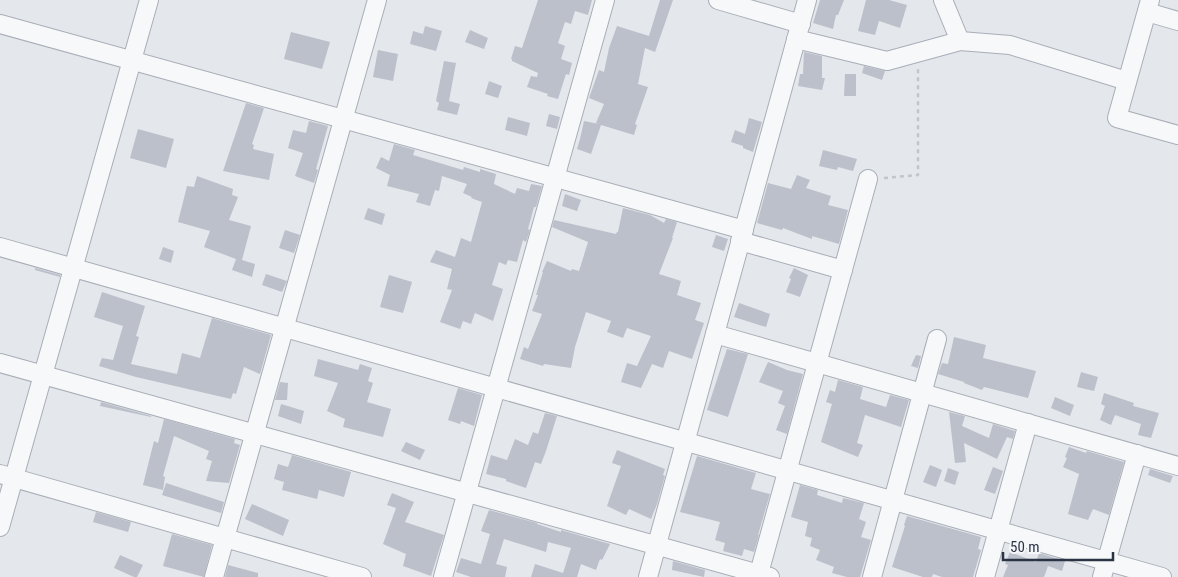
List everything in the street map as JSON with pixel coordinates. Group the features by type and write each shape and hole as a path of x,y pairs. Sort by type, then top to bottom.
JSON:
{"street":[{"path":"0,527 7,476 43,375 148,0"},
{"path":"214,577 377,0"},
{"path":"443,577 605,0"},
{"path":"718,0 799,31 888,61 960,41 1010,45 1127,81"},
{"path":"648,577 807,0"},
{"path":"943,0 960,41"},
{"path":"1178,21 1148,6 1117,118 1178,135"},
{"path":"0,24 555,178 742,236 842,270"},
{"path":"0,363 762,576 787,471 868,179"},
{"path":"0,247 893,500 998,531 1104,569 1162,577"},
{"path":"715,334 1178,466"},
{"path":"872,577 937,339"},
{"path":"985,577 1028,423"},
{"path":"1104,569 1137,454"},
{"path":"7,476 362,577"}],"path":[{"path":"868,179 918,175 918,53"}],"building":[{"path":"538,0 592,0 588,15 575,11 571,24 565,22 558,43 565,46 561,59 572,63 569,75 566,74 558,99 527,87 531,76 537,77 538,73 511,59 515,46 522,48"},
{"path":"660,0 673,0 655,52 645,48 638,84 648,87 635,124 637,125 634,135 601,125 591,154 577,149 584,121 599,124 596,123 604,104 589,98 599,70 604,72 609,48 617,26 649,36"},
{"path":"820,0 844,0 838,15 836,15 833,29 813,23"},
{"path":"866,0 889,0 907,5 900,28 879,21 875,35 858,31"},
{"path":"425,26 442,31 436,51 410,44 413,31 423,34"},
{"path":"470,30 488,38 484,49 465,42"},
{"path":"291,32 330,42 322,69 284,59"},
{"path":"378,50 398,54 393,81 373,77"},
{"path":"804,52 822,56 822,78 825,78 822,90 798,86 800,74 803,74"},
{"path":"444,61 456,63 449,101 460,104 457,115 437,110 439,103 436,101"},
{"path":"864,66 885,71 882,80 862,73"},
{"path":"845,74 856,74 856,96 844,96"},
{"path":"489,81 502,86 498,98 485,94"},
{"path":"246,103 264,108 252,144 254,145 253,149 274,154 269,180 223,171"},
{"path":"549,114 560,117 557,129 546,126"},
{"path":"508,117 530,123 527,136 505,130"},
{"path":"749,118 762,122 753,152 731,142 735,130 745,134"},
{"path":"309,121 328,126 314,183 295,176 303,153 288,148 293,130 306,133"},
{"path":"138,129 174,139 166,168 130,158"},
{"path":"394,144 415,150 413,155 463,170 464,167 496,174 494,184 515,194 517,188 529,191 531,184 542,186 528,229 530,230 526,242 523,240 517,262 508,260 506,265 499,262 492,285 503,289 493,321 475,313 471,324 463,321 460,329 440,322 452,290 447,289 452,269 430,262 436,250 455,257 461,238 471,242 482,202 463,193 467,184 442,176 439,191 435,190 430,206 416,202 419,194 387,186 390,175 376,168 381,157 389,161"},
{"path":"823,150 857,159 853,171 838,167 837,170 819,166"},
{"path":"797,175 810,180 806,188 831,196 828,205 848,210 839,244 812,236 812,239 783,228 782,230 757,223 768,183 791,189"},
{"path":"197,176 233,189 232,195 238,197 229,220 251,226 242,260 255,264 252,277 232,270 236,259 204,247 210,231 178,222 187,186 194,187"},
{"path":"565,194 581,200 577,211 562,206"},
{"path":"368,208 385,214 382,225 364,219"},
{"path":"623,208 650,215 664,223 666,219 677,222 659,274 681,281 677,295 701,303 695,320 704,323 692,359 669,351 663,368 652,364 641,388 621,382 627,363 637,366 651,336 627,328 623,338 607,332 611,321 586,312 575,347 571,368 544,364 543,366 520,359 524,347 528,349 542,314 532,311 538,295 536,295 542,272 547,261 571,271 572,269 579,271 588,242 552,227 554,220 616,234"},
{"path":"285,230 300,235 294,253 279,248"},
{"path":"716,235 728,239 724,251 712,247"},
{"path":"163,247 174,251 171,263 159,259"},
{"path":"35,268 60,275 60,277 35,270"},
{"path":"794,268 808,275 800,297 786,292 791,279 789,278"},
{"path":"266,274 287,281 282,292 262,285"},
{"path":"389,275 412,282 403,313 380,307"},
{"path":"102,292 145,306 136,336 139,337 131,364 177,374 182,353 200,358 212,318 271,335 260,374 244,367 236,394 233,393 231,399 136,377 99,366 102,358 113,360 123,326 94,317"},
{"path":"739,303 770,314 766,327 734,317"},
{"path":"954,337 986,345 983,358 1036,371 1028,398 984,387 982,390 938,374 942,363 948,364"},
{"path":"727,349 748,354 728,417 707,410"},
{"path":"916,355 921,356 918,368 911,366"},
{"path":"318,359 358,370 360,364 372,368 368,381 373,383 367,402 391,409 383,437 343,427 345,419 327,411 338,383 314,376"},
{"path":"768,362 803,374 787,434 776,430 785,406 778,403 783,391 759,382"},
{"path":"1081,372 1098,377 1094,391 1077,387"},
{"path":"838,380 863,387 860,399 886,407 890,395 909,400 901,427 865,415 857,443 863,445 858,457 821,442 832,404 826,402 830,390 835,392"},
{"path":"280,382 288,383 287,400 275,400"},
{"path":"458,388 482,395 474,426 461,421 460,424 448,420"},
{"path":"1104,393 1134,403 1133,406 1159,413 1151,438 1138,435 1141,424 1115,415 1111,425 1100,420 1105,406 1101,404"},
{"path":"1055,397 1074,405 1070,416 1051,408"},
{"path":"101,402 151,416 151,417 100,406"},
{"path":"281,404 304,411 301,424 278,416"},
{"path":"949,412 965,416 962,426 989,438 993,424 1015,431 1013,439 1007,437 997,459 964,443 966,462 955,463"},
{"path":"545,413 557,416 541,464 535,462 526,488 506,481 506,479 486,474 491,455 507,460 515,439 528,445 533,432 538,434"},
{"path":"164,419 235,439 234,443 240,445 229,483 206,481 212,461 206,459 209,451 174,436 163,476 165,477 163,490 143,485 154,441 158,443"},
{"path":"406,442 425,450 420,460 401,451"},
{"path":"1069,447 1124,462 1109,515 1093,509 1088,520 1068,514 1079,474 1063,467"},
{"path":"617,450 665,469 663,475 665,476 651,519 629,509 626,515 607,506 621,466 612,463"},
{"path":"292,455 351,472 344,497 319,490 317,499 282,490 284,482 274,479 278,464 288,467"},
{"path":"697,456 756,473 751,489 770,494 754,552 744,549 742,556 723,551 725,543 715,540 720,522 680,512"},
{"path":"930,465 942,470 936,487 923,482"},
{"path":"993,467 1003,471 995,494 984,490"},
{"path":"948,468 959,472 955,485 944,481"},
{"path":"1150,469 1173,476 1170,483 1148,475"},
{"path":"166,483 224,502 221,513 162,495"},
{"path":"800,485 818,490 817,495 842,503 843,498 864,503 859,519 866,522 861,537 871,540 860,577 847,577 832,573 834,567 816,560 820,550 810,546 812,538 805,536 808,522 791,517"},
{"path":"392,493 414,502 405,522 444,535 431,576 403,566 406,554 383,544 396,508 387,505"},
{"path":"252,504 289,520 283,536 245,519"},
{"path":"489,510 537,523 561,532 561,530 610,544 602,560 600,559 596,570 581,564 577,577 531,577 535,564 563,573 571,548 548,542 546,552 504,539 496,564 507,567 505,577 471,577 456,572 461,558 481,564 490,534 481,531"},
{"path":"96,512 131,522 128,532 93,522"},
{"path":"907,516 981,537 978,549 981,550 973,577 942,577 933,574 932,577 923,577 892,567"},
{"path":"172,534 212,545 204,577 163,566"},
{"path":"1010,552 1036,562 1039,553 1065,561 1062,571 1048,566 1044,577 1003,577 1008,565 1005,564"},
{"path":"120,555 143,565 137,577 114,568"},
{"path":"673,561 705,570 704,577 672,570"},
{"path":"228,565 258,573 258,577 225,577"}]}
